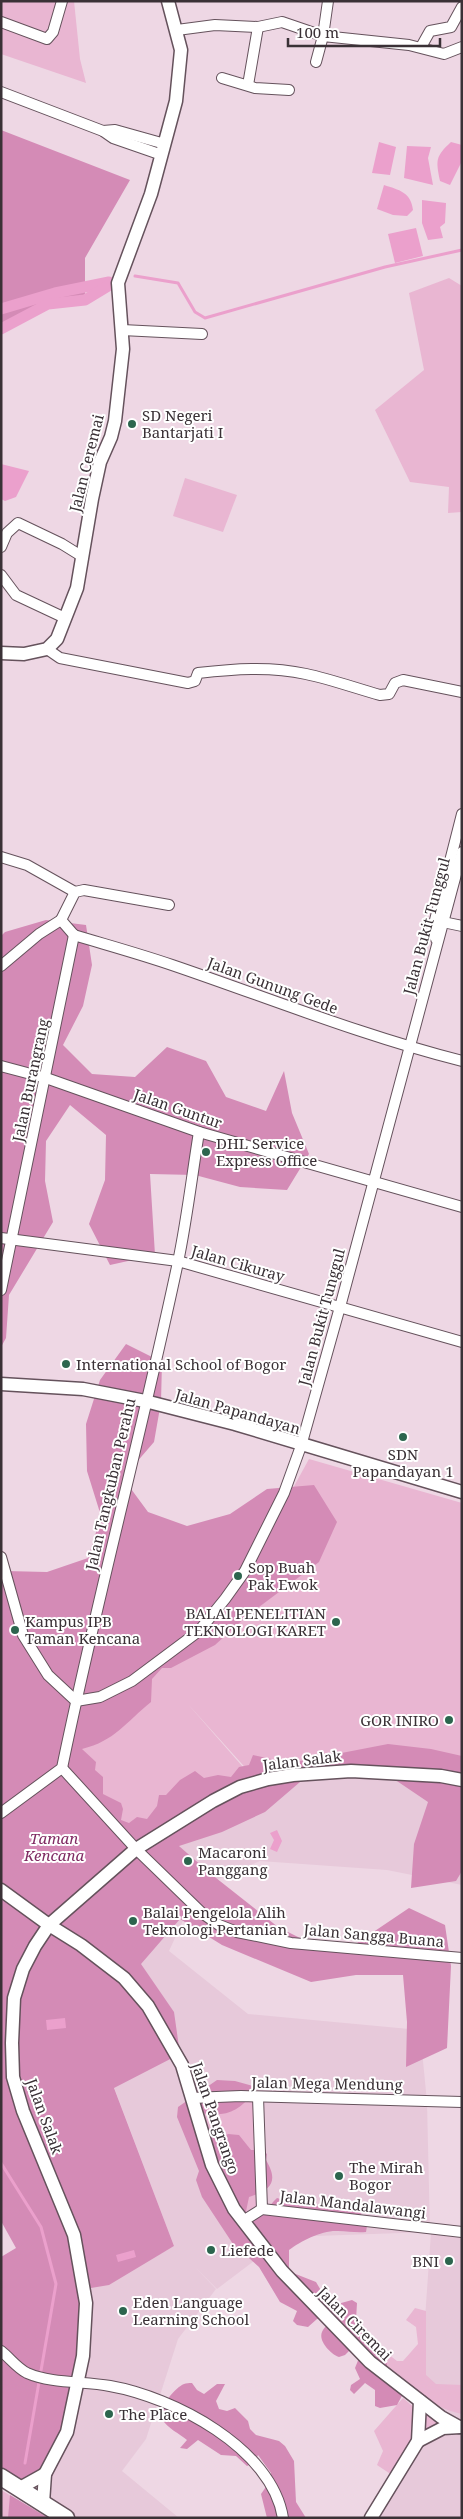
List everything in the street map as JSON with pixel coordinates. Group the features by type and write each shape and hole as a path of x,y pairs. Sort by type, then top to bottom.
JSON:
{"main road":[{"path":"1,2477 66,2518"}],"street":[{"path":"1,22 47,39 53,32 62,1"},
{"name":"Jalan Ceremai","path":"47,649 57,639 77,588 98,472 111,438 114,421 123,349 118,283 136,237 164,150 176,101 181,68 181,50 168,1"},
{"path":"316,62 323,36 328,1"},
{"path":"420,47 430,31 452,27 462,7"},
{"path":"177,30 215,25 258,28 282,22 323,36 420,47 444,54 462,46"},
{"path":"248,85 258,28"},
{"path":"222,78 265,89 289,90"},
{"path":"1,92 103,131 115,130 164,150"},
{"path":"122,330 202,334"},
{"path":"1,547 7,533 18,523 62,544 83,557"},
{"path":"1,574 16,595 65,618"},
{"path":"1,652 24,654 47,649 60,658 188,683 195,681 198,673 235,669 272,670 308,674 380,695 389,694 395,683 403,680 462,692"},
{"path":"437,943 434,924 462,814"},
{"name":"Jalan Bukit Tunggul","path":"76,1701 100,1697 132,1681 198,1632 226,1599 245,1571 284,1493 301,1446 340,1307 462,852"},
{"path":"1,857 27,865 75,892 84,890 169,905"},
{"path":"1,966 39,934 61,920 75,892"},
{"path":"61,920 74,935"},
{"path":"444,922 462,926"},
{"name":"Jalan Gunung Gede","path":"74,935 172,965 333,1023 409,1048 462,1061"},
{"name":"Jalan Burangrang","path":"1,1290 74,935"},
{"name":"Jalan Guntur","path":"1,1066 46,1078 200,1132 462,1207"},
{"name":"Jalan Tangkuban Perahu","path":"62,1768 178,1261 200,1132"},
{"name":"Jalan Cikuray","path":"1,1238 178,1261 462,1342"},
{"name":"Jalan Papandayan","path":"1,1384 83,1389 145,1401 235,1424 301,1446 462,1492"},
{"path":"1,1557 24,1635 48,1675 76,1701"},
{"path":"1,1813 62,1768"},
{"name":"Jalan Sangga Buana","path":"62,1768 136,1849 202,1913 219,1925 238,1932 327,1947 412,1952 462,1958"},
{"name":"Jalan Salak","path":"43,2503 45,2474 67,2432 84,2356 86,2303 74,2235 23,2111 13,2077 14,1998 23,1969 49,1925 136,1849 213,1801 240,1787 268,1779 330,1772 377,1771 441,1776 462,1780"},
{"path":"1,1890 49,1925"},
{"name":"Jalan Pangrango","path":"49,1925 108,1964 124,1978 142,1999 182,2065 212,2165 234,2209 243,2221"},
{"path":"258,2097 262,2209"},
{"name":"Jalan Mega Mendung","path":"192,2098 258,2097 462,2102"},
{"name":"Jalan Mandalawangi","path":"243,2221 262,2209 462,2232"},
{"name":"Jalan Ciremai","path":"243,2221 282,2271 370,2362 420,2401 460,2427"},
{"path":"1,2350 29,2374 44,2379 111,2386 191,2413 236,2445 260,2470 275,2493 283,2518"},
{"path":"371,2518 418,2441 420,2401"},
{"path":"418,2441 444,2428 460,2427"},
{"path":"20,2488 45,2474"}],"shaded area":[{"path":"1,1 74,1 80,59 86,83 1,54"},
{"path":"379,142 396,147 390,175 372,173"},
{"path":"451,142 462,145 462,161 450,185 440,181 438,159 442,151"},
{"path":"407,146 431,147 428,158 433,185 404,178"},
{"path":"384,185 395,188 410,199 413,210 407,216 393,215 377,209"},
{"path":"422,200 446,203 445,223 440,227 443,238 428,240 422,223"},
{"path":"416,228 423,256 395,263 388,234"},
{"path":"449,278 462,286 462,512 448,513 449,487 410,482 375,410 424,370 409,293"},
{"path":"1,464 29,471 16,497 5,501 1,499"},
{"path":"185,478 237,495 223,532 173,516"},
{"name":"BALAI PENELITIAN TEKNOLOGI KARET","path":"309,1459 462,1503 462,1771 251,1774 187,1703 250,1775 134,1840 70,1767 82,1707 281,1510"},
{"path":"354,1769 462,1786 462,1885 387,1870 260,1861 198,1888 169,1951 248,2014 420,2030 427,2102 430,2232 286,2237 217,2289 195,2267 216,2289 178,2339 146,2439 122,2471 179,2518 64,2518 43,2503 85,2289 126,2273 174,2246 53,1926 241,1791"},
{"path":"277,1830 282,1841 277,1852 270,1849 274,1840 270,1833"},
{"path":"65,2018 66,2028 47,2030 46,2020"},
{"path":"199,2099 255,2102 259,2208 242,2217 212,2159"},
{"path":"431,2233 462,2233 462,2518 370,2518 416,2447"},
{"path":"134,2250 136,2257 118,2262 116,2255"},
{"path":"415,2308 426,2311 426,2375 436,2384 462,2385 462,2414 450,2411 428,2400 379,2360 384,2351 397,2361 403,2361 418,2344 416,2327 406,2320"},
{"path":"403,2398 416,2409 415,2443 392,2475 377,2465 383,2451 374,2431"},
{"path":"423,2412 445,2426 421,2435"},
{"path":"1,2490 49,2518 1,2518"}],"green space":[{"path":"1,130 130,180 85,258 85,300 48,304 1,329"},
{"path":"46,920 86,925 92,965 83,1006 63,1045 92,1074 135,1077 167,1047 206,1061 226,1097 266,1111 284,1071 292,1113 309,1154 287,1190 240,1187 195,1175 150,1174 155,1255 110,1265 89,1224 105,1180 106,1135 70,1105 46,1141 45,1181 53,1222 9,1295 6,1338 1,1347 1,936 5,932"},
{"name":"Taman Kencana","path":"126,1344 162,1362 161,1402 154,1442 123,1478 148,1512 187,1526 230,1514 267,1489 314,1485 337,1522 319,1562 247,1616 215,1645 171,1668 162,1668 152,1679 151,1702 112,1736 93,1746 82,1749 96,1762 95,1770 103,1777 103,1794 121,1803 123,1809 121,1820 129,1823 137,1817 147,1819 157,1806 159,1795 166,1795 180,1780 195,1771 204,1778 218,1775 231,1777 239,1767 249,1765 253,1755 276,1760 300,1761 388,1744 431,1749 462,1756 462,1871 456,1881 411,1888 414,1844 428,1802 388,1775 343,1768 300,1782 265,1812 222,1832 179,1846 278,1927 316,1946 357,1943 409,1908 445,1925 451,1966 447,2048 406,2067 407,2022 403,1975 356,1975 311,1982 222,1945 180,1919 141,1964 174,2012 180,2054 114,2088 174,2246 109,2285 85,2289 72,2408 45,2474 25,2481 1,2469 1,2257 16,2248 1,2221 1,1559 5,1571 47,1572 88,1558 101,1516 87,1471 86,1424 100,1380"},
{"path":"217,2080 235,2081 253,2086 253,2092 242,2105 230,2112 224,2114 201,2113 198,2128 218,2140 228,2134 239,2135 251,2150 262,2150 267,2154 266,2160 272,2174 271,2184 267,2188 249,2197 244,2221 254,2220 259,2217 277,2198 294,2203 360,2212 367,2226 366,2232 325,2232 299,2243 289,2250 289,2268 293,2273 316,2282 329,2304 334,2305 352,2300 357,2303 356,2320 359,2332 371,2335 377,2353 387,2359 387,2370 404,2392 397,2405 380,2408 375,2406 375,2390 365,2383 354,2394 350,2390 351,2385 360,2379 355,2368 359,2358 368,2350 364,2346 353,2347 345,2355 339,2357 329,2350 321,2336 333,2315 317,2319 308,2327 297,2325 293,2321 297,2311 280,2302 259,2267 233,2244 202,2197 196,2180 199,2171 177,2117 178,2107"},
{"path":"192,2383 197,2390 204,2394 217,2384 225,2384 216,2401 219,2409 227,2411 235,2408 248,2421 250,2429 256,2435 279,2441 285,2446 294,2461 296,2502 306,2518 267,2518 261,2494 270,2481 271,2473 258,2455 255,2462 247,2466 236,2456 221,2455 198,2440 187,2449 180,2448 187,2440 170,2428 164,2422 161,2415 167,2400 176,2390 184,2384"},
{"path":"10,2495 48,2518 8,2518"}],"waterway":[{"path":"135,276 178,283 195,312 205,318 385,267 462,250"},
{"path":"1,329 48,304 85,300 118,280"},
{"path":"1,309 55,293 109,282"},
{"path":"1,2163 41,2227 56,2284 25,2463"}],"place":[{"name":"SD Negeri Bantarjati I","path":"132,424"},
{"name":"DHL Service Express Office","path":"206,1152"},
{"name":"International School of Bogor","path":"66,1364"},
{"name":"SDN Papandayan 1","path":"403,1437"},
{"name":"Sop Buah Pak Ewok","path":"238,1576"},
{"name":"BALAI PENELITIAN TEKNOLOGI KARET","path":"336,1622"},
{"name":"Kampus IPB Taman Kencana","path":"15,1630"},
{"name":"GOR INIRO","path":"449,1720"},
{"name":"Macaroni Panggang","path":"188,1861"},
{"name":"Balai Pengelola Alih Teknologi Pertanian","path":"133,1921"},
{"name":"The Mirah Bogor","path":"339,2176"},
{"name":"Liefede","path":"211,2250"},
{"name":"BNI","path":"449,2261"},
{"name":"Eden Language Learning School","path":"123,2311"},
{"name":"The Place","path":"109,2414"}]}
